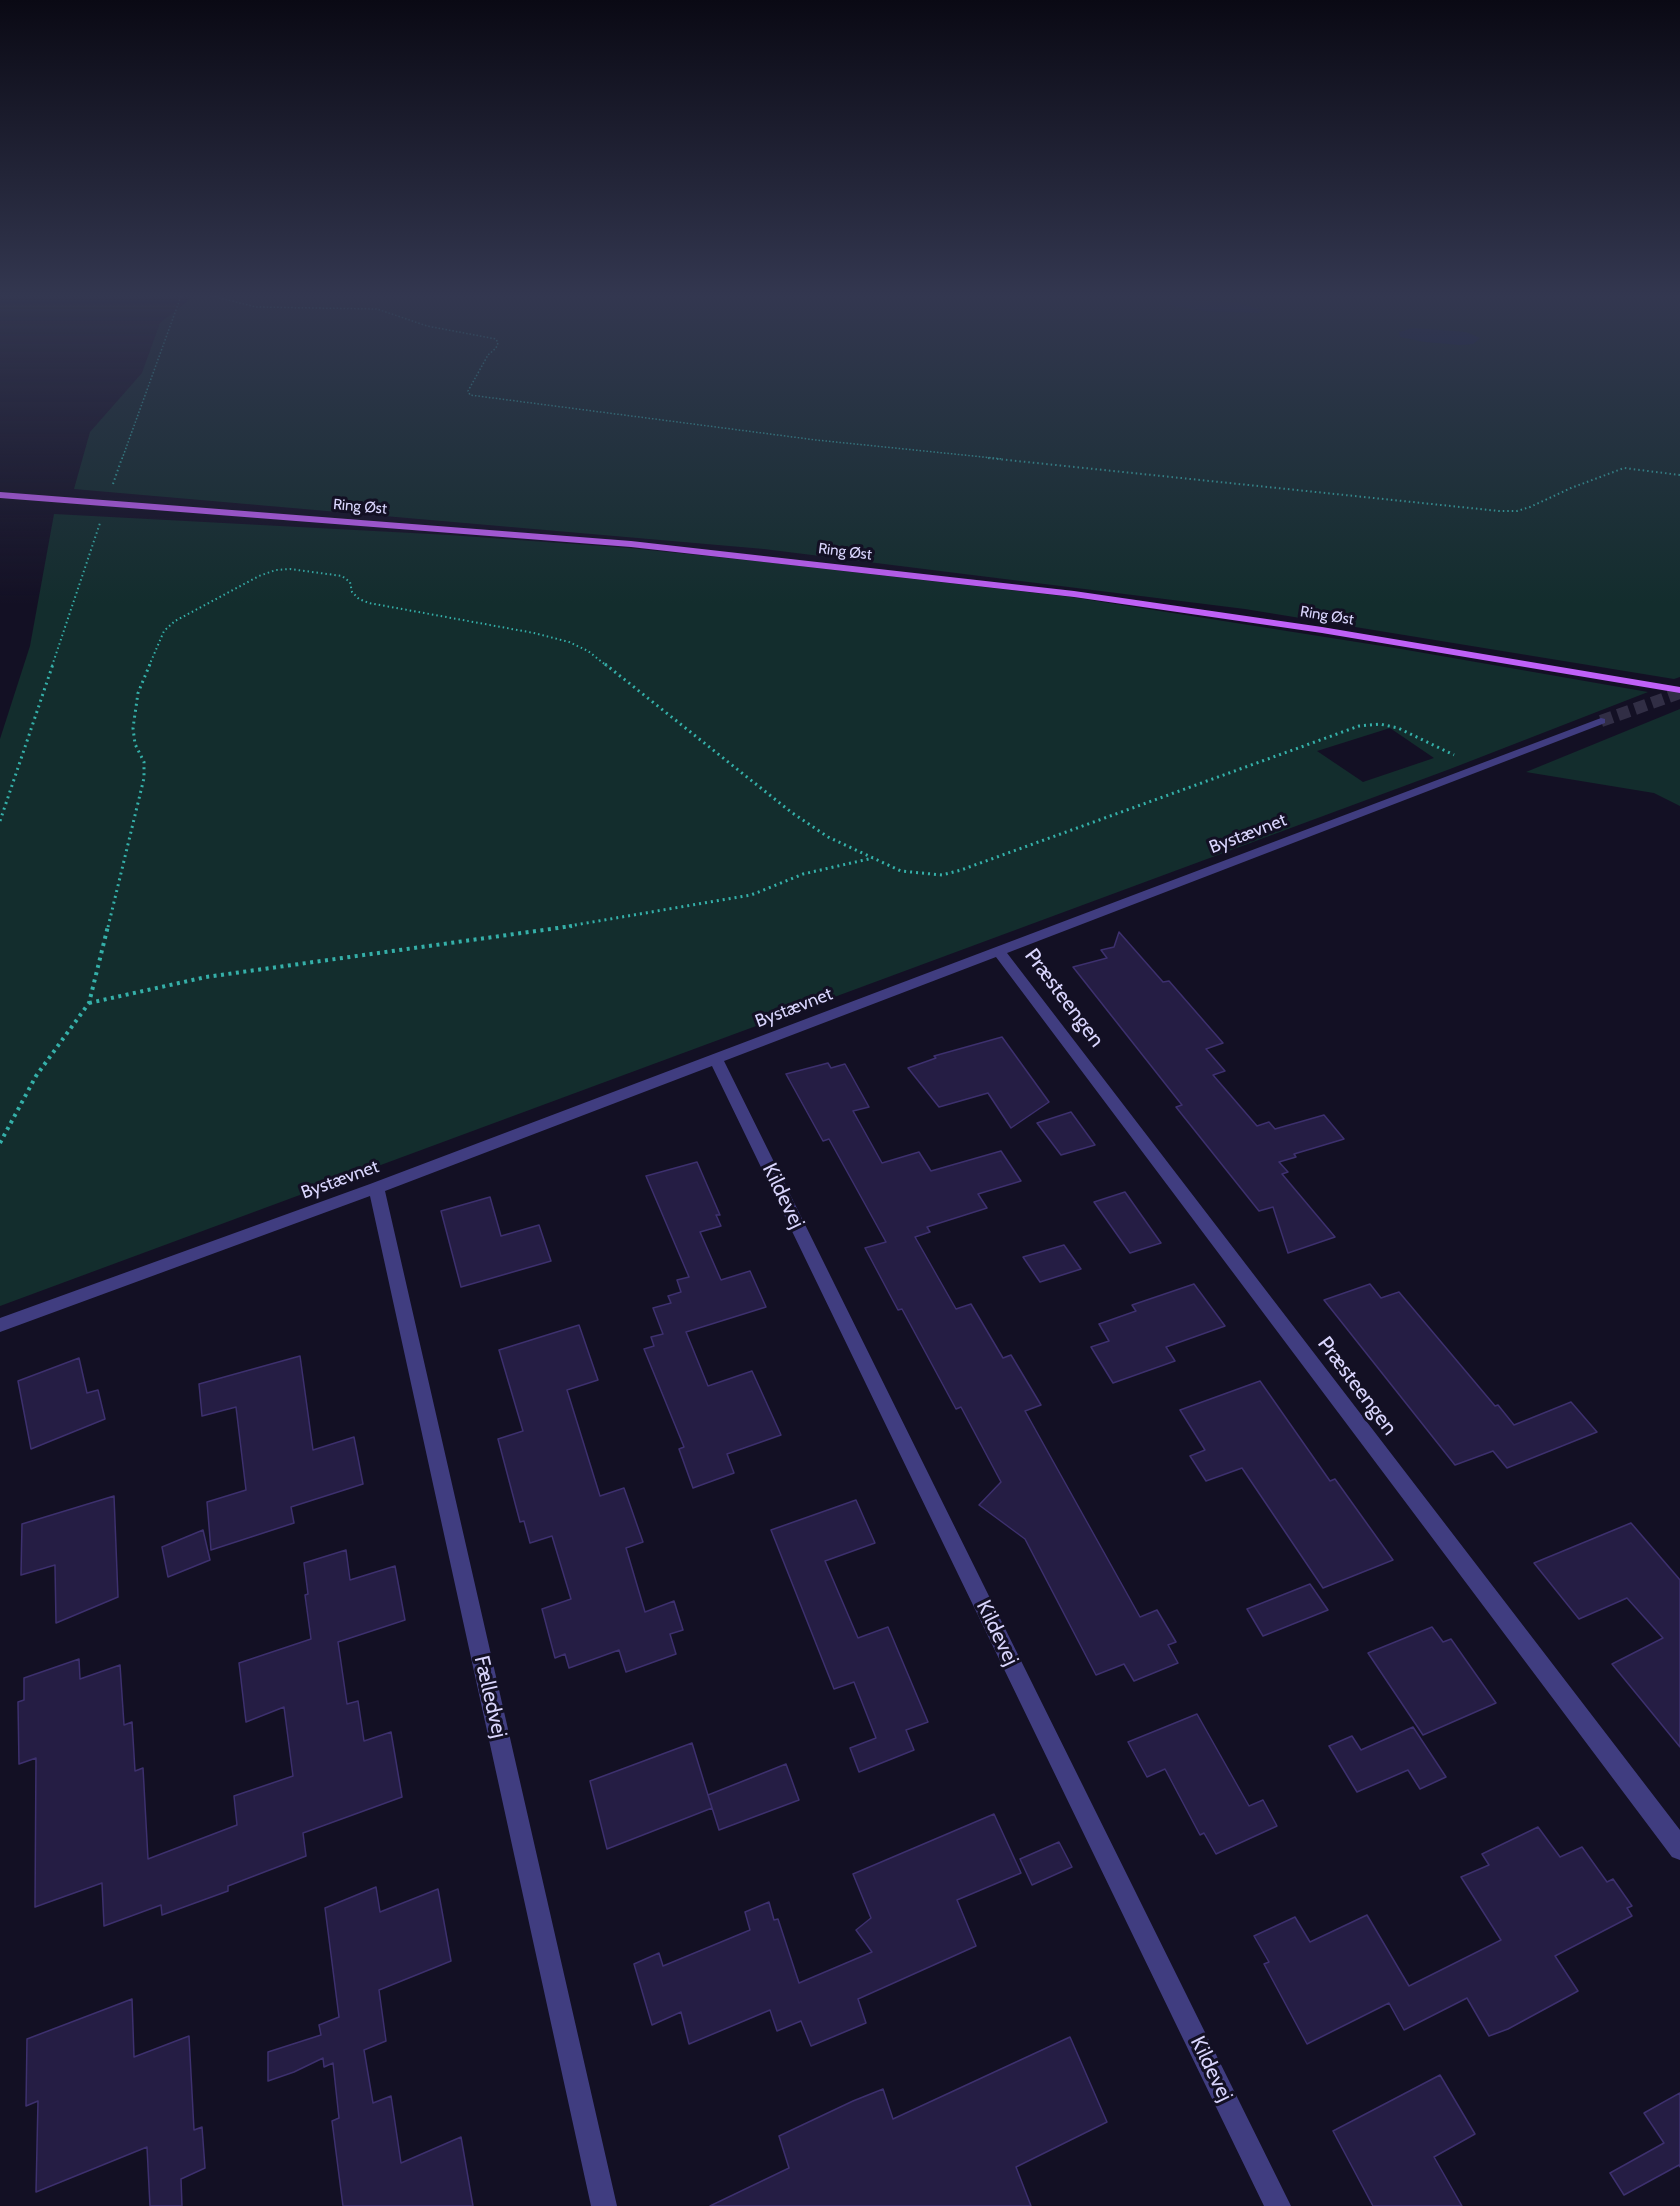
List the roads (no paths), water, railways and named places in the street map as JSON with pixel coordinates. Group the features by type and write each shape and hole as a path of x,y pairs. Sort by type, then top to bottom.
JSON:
{"main road":[{"name":"Ring Øst","path":"0,495 631,544 863,569 1074,594 1322,630 1680,690"}],"street":[{"name":"Bystævnet","path":"0,1324 376,1188 1601,721"},
{"name":"Præsteengen","path":"998,950 1680,1849"},
{"name":"Kildevej","path":"716,1059 1278,2206"},
{"name":"Fælledvej","path":"376,1188 604,2206"}],"tunnel":[{"path":"1601,721 1680,693"}]}
